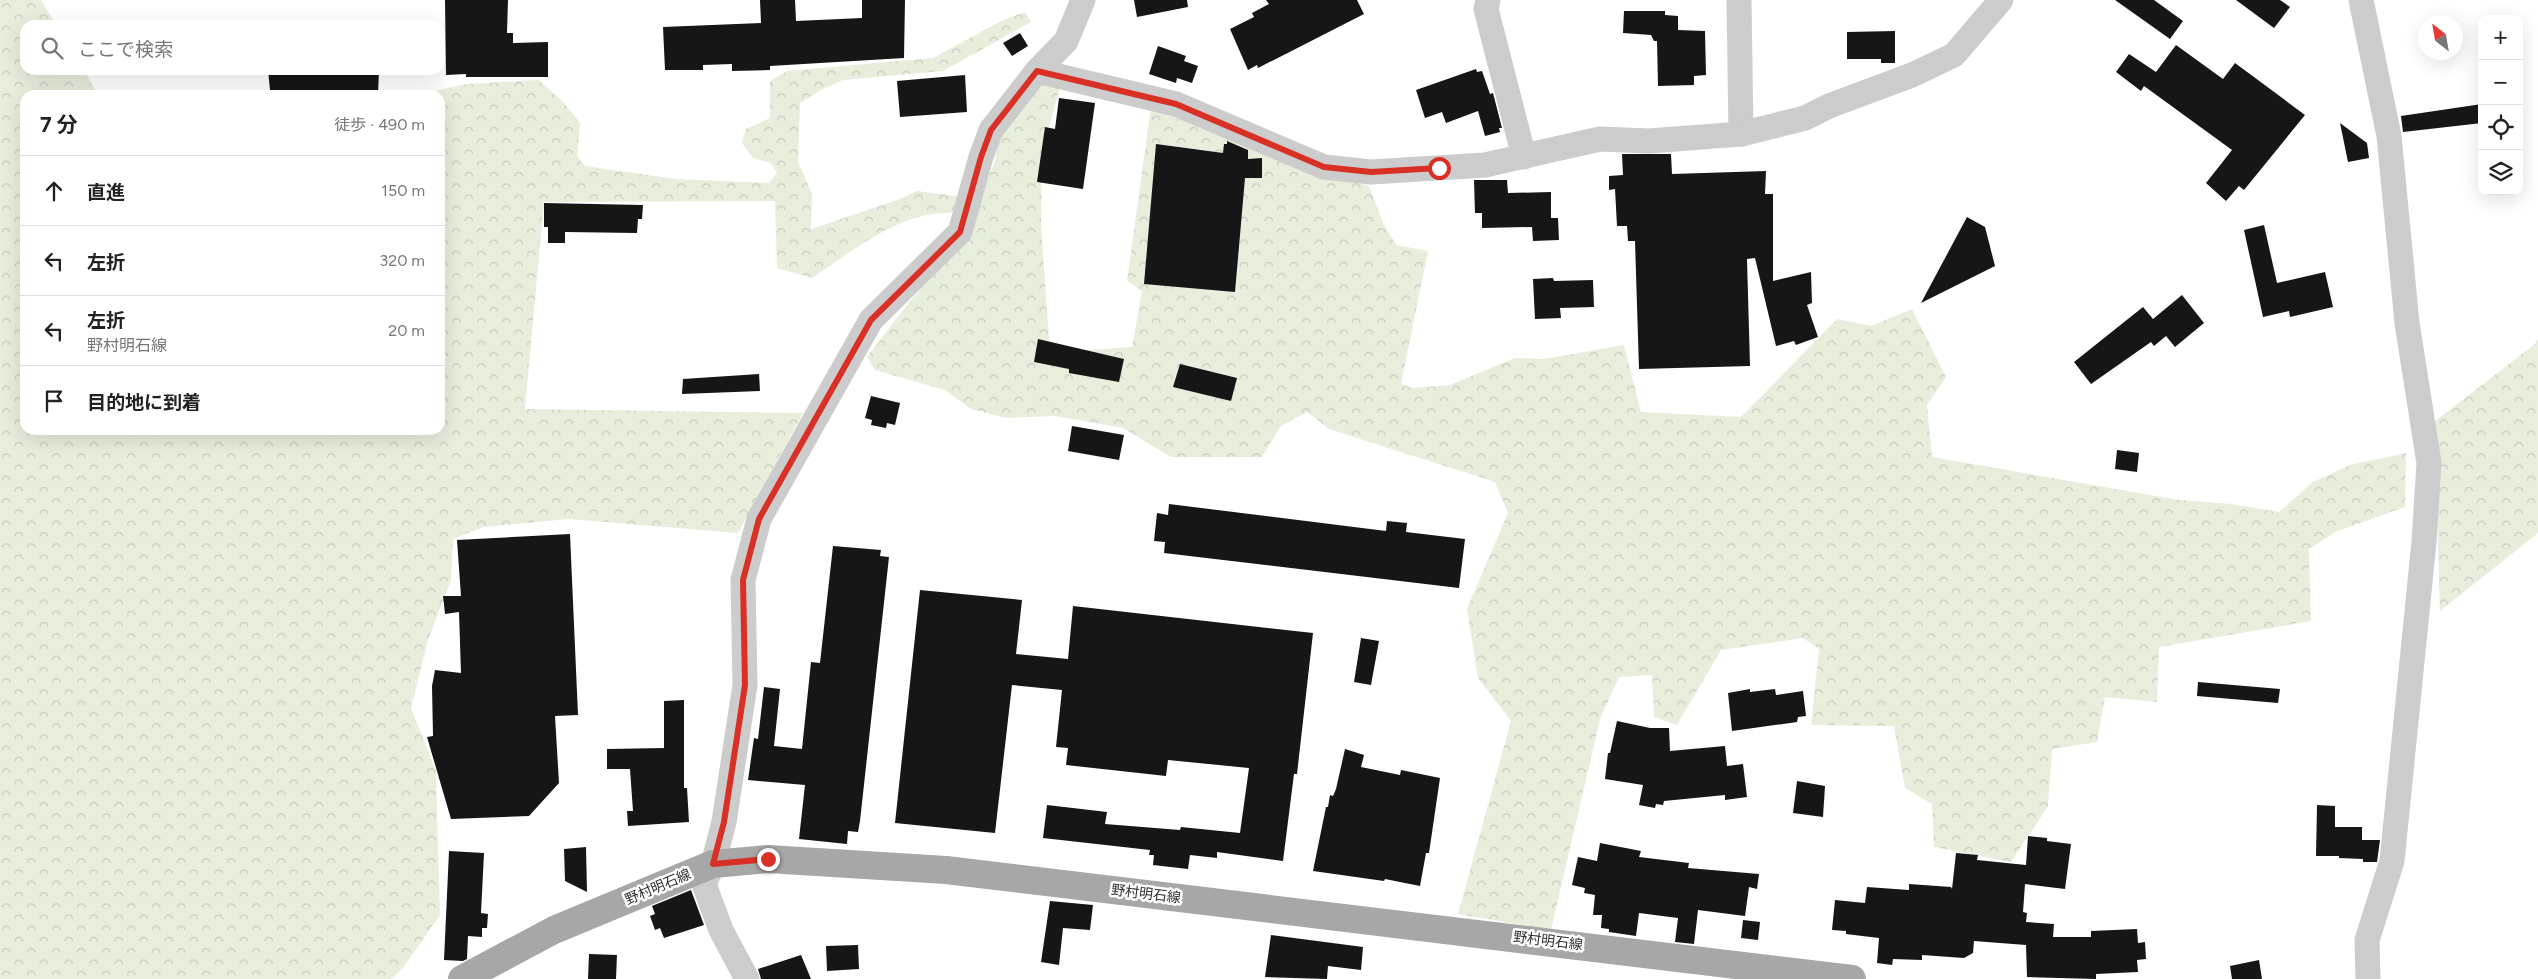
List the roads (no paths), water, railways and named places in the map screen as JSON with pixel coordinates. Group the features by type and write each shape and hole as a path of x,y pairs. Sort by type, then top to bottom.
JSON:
{"main road":[{"name":"野村明石線","path":"462,979 554,930 713,864 768,859 946,870 1852,979"}],"street":[{"path":"747,979 721,930 704,884 713,864 724,822 745,685 743,580 759,519 871,320 960,232 981,157 991,130 1037,71 1066,41 1083,0"},
{"path":"1488,0 1486,10 1524,157"},
{"path":"1739,0 1741,134"},
{"path":"1037,71 1176,104 1324,167 1371,172 1485,165 1600,139 1649,140 1741,134 1804,118 1829,106 1912,75 1954,55 2001,0"},
{"path":"2361,0 2389,136 2407,323 2429,463 2424,542 2392,861 2368,940 2368,979"}]}
